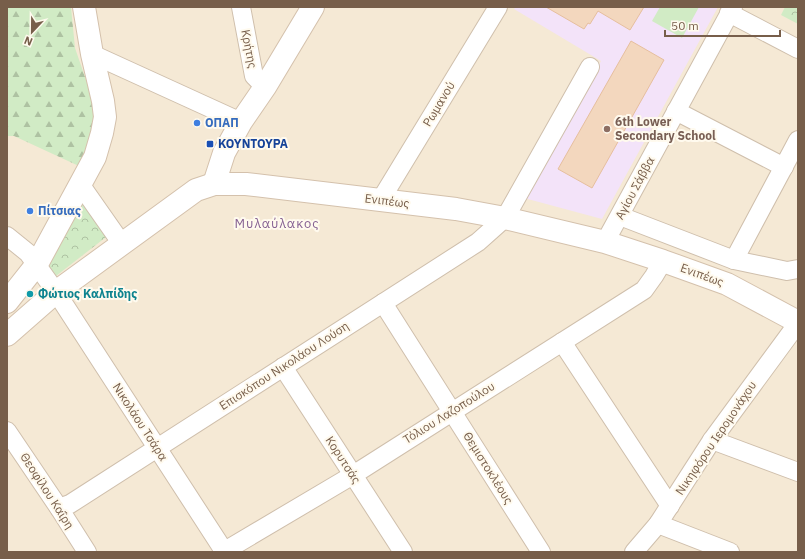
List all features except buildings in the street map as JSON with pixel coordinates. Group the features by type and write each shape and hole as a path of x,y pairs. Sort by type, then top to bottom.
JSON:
{"street":[{"path":"7,302 36,264 95,157 102,133 105,117 103,101 92,54 84,7"},
{"name":"Κρήτης","path":"241,7 254,76 265,87"},
{"path":"214,184 224,153 241,122 265,87 313,7"},
{"name":"Ρωμανού","path":"380,201 498,7"},
{"path":"731,10 798,48"},
{"name":"Αγίου Σάββα","path":"605,242 731,10"},
{"path":"92,54 241,122"},
{"name":"Επισκόπου Νικολάου Λούση","path":"59,508 70,504 478,242 505,218 590,67"},
{"path":"676,111 784,167"},
{"path":"734,260 798,140"},
{"path":"80,184 122,244"},
{"name":"Ενιπέως","path":"7,335 56,292 196,190 214,184 246,184 456,209 505,218 605,242 663,260 727,284 798,322"},
{"path":"620,216 734,260 787,271 798,269"},
{"name":"Νικολάου Τσάρα","path":"7,236 28,253 56,292 224,552"},
{"name":"Τόλιου Λαζοπούλου","path":"224,552 353,475 644,290 663,260"},
{"name":"Θεμιστοκλέους","path":"383,303 541,552"},
{"name":"Νικηφόρου Ιερομονάχου","path":"634,552 658,524 712,440 798,322"},
{"path":"562,342 670,506"},
{"name":"Κορυτσάς","path":"283,367 403,552"},
{"name":"Θεοφίλου Καΐρη","path":"7,431 87,552"},
{"path":"712,440 798,472"},
{"path":"658,524 730,552"}],"shaded area":[{"path":"7,7 798,7 798,552 7,552"},
{"name":"6th Lower Secondary School","path":"516,7 718,7 602,219 524,198 601,61 514,9"}],"green space":[{"path":"7,7 71,7 75,48 95,106 97,127 81,167 14,136 7,136"},
{"path":"660,7 699,7 682,38 652,21"},
{"path":"785,7 798,7 798,24 781,15"},
{"path":"82,193 110,234 56,276 45,260"}],"place":[{"name":"ΟΠΑΠ","path":"197,123"},
{"name":"6th Lower Secondary School","path":"607,129"},
{"name":"ΚΟΥΝΤΟΥΡΑ","path":"210,144"},
{"name":"Πίτσιας","path":"30,211"},
{"name":"Φώτιος Καλπίδης","path":"30,294"}],"district":[{"name":"Μυλαύλακος","path":"277,223"}]}
